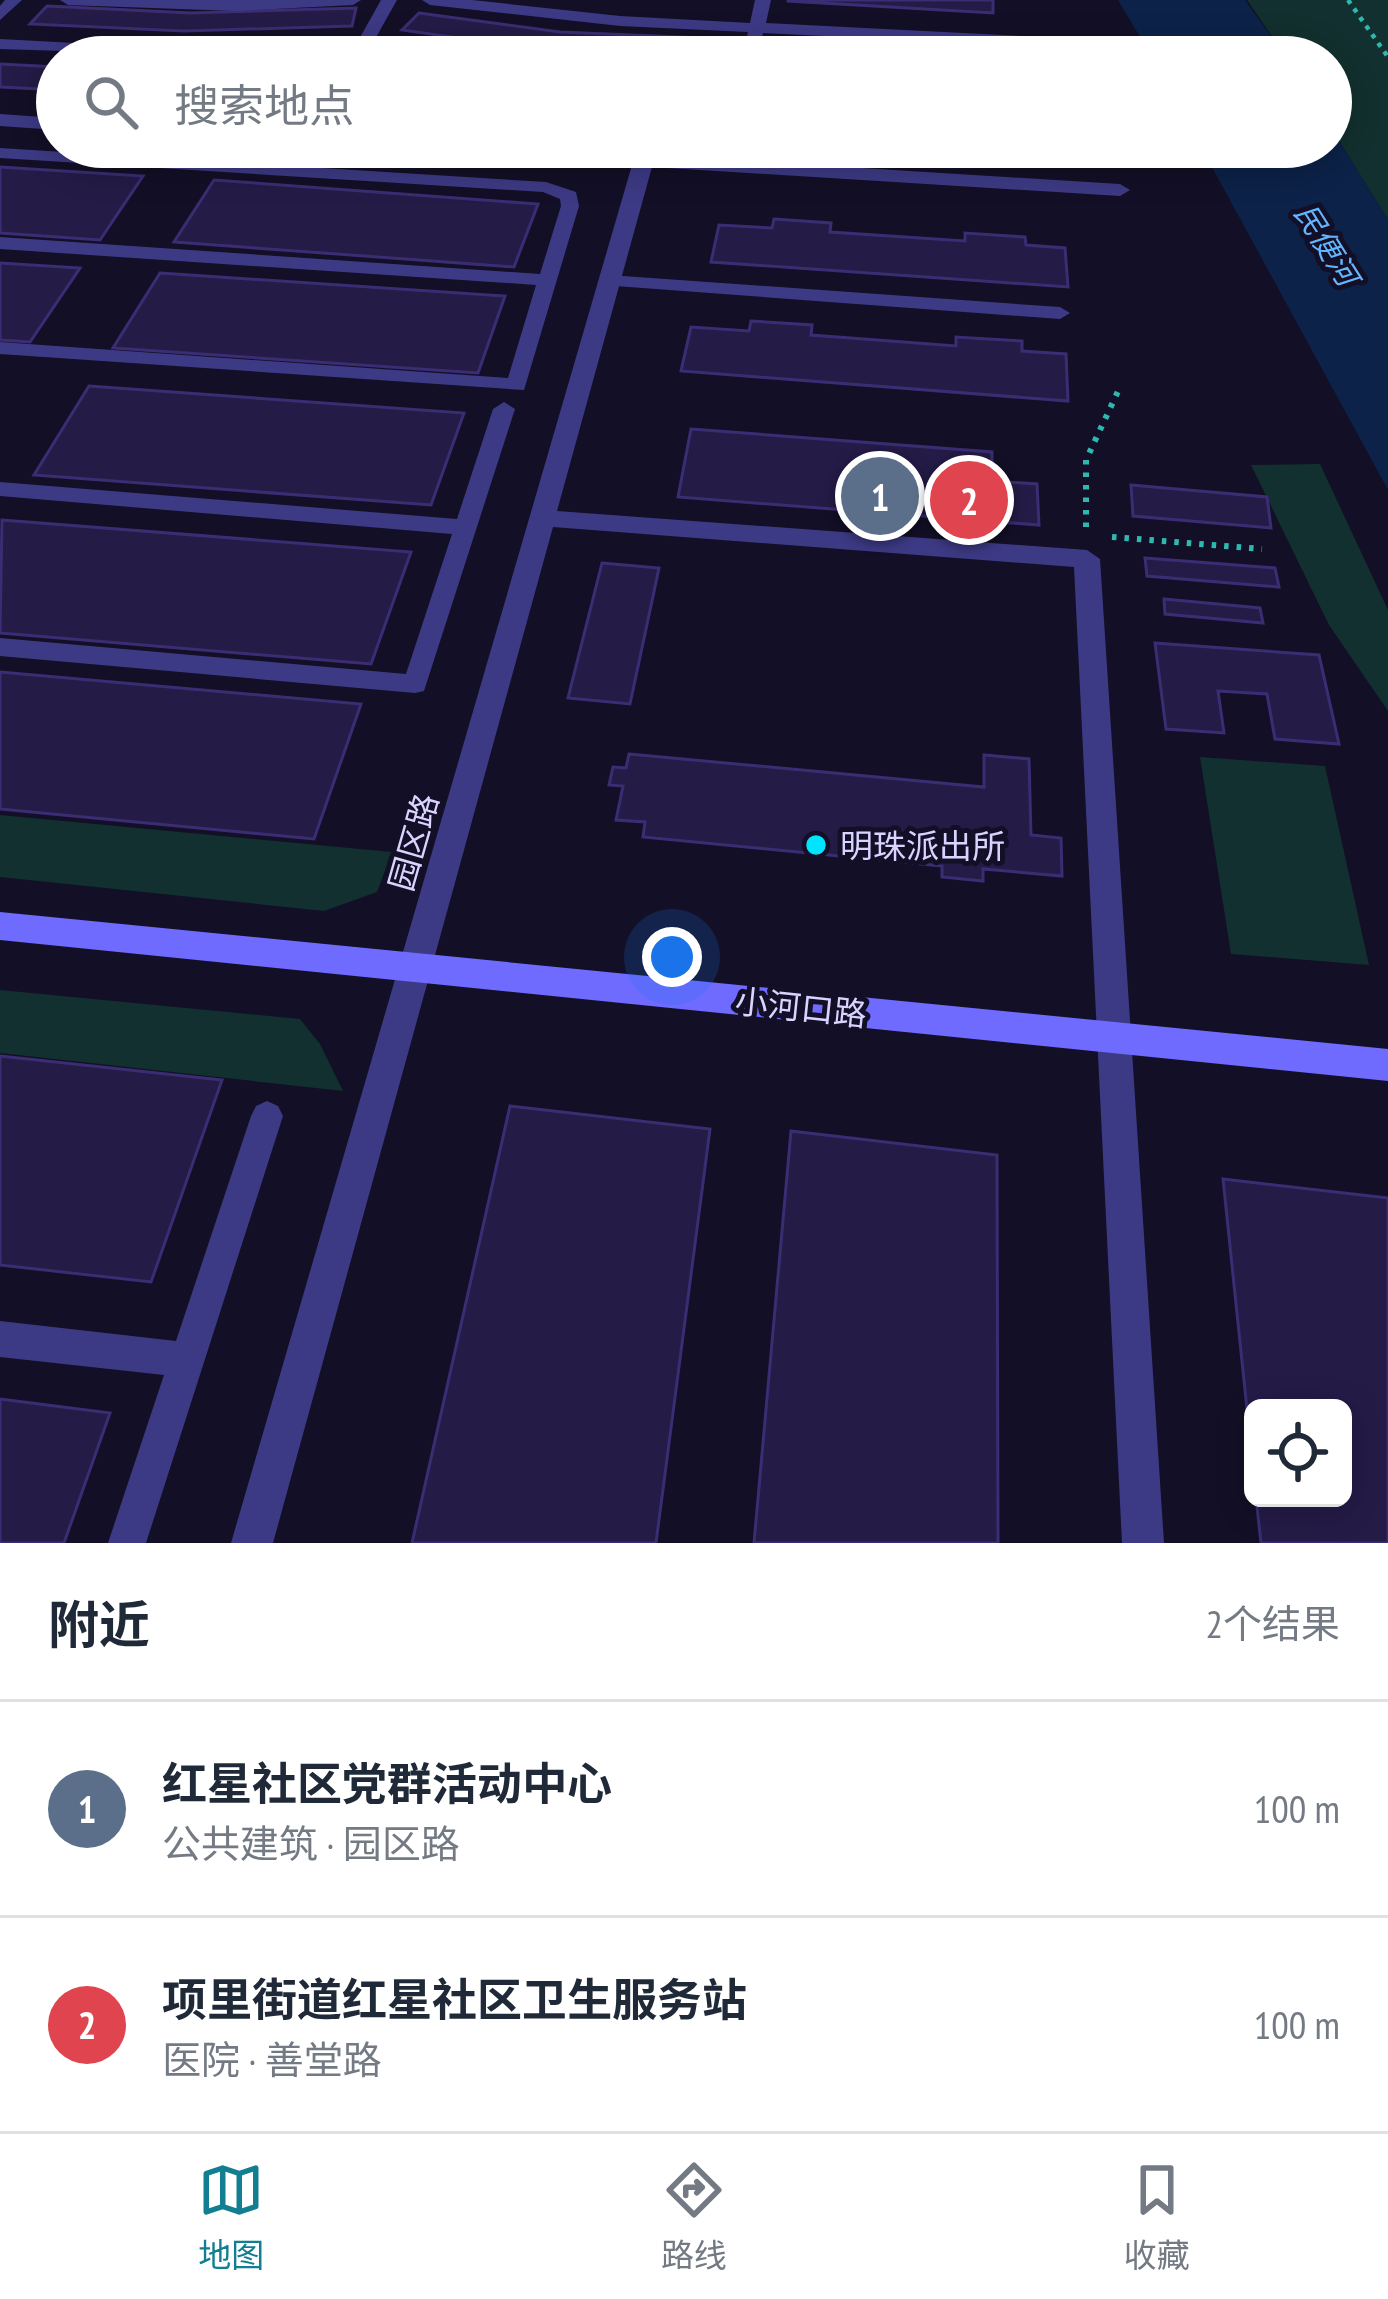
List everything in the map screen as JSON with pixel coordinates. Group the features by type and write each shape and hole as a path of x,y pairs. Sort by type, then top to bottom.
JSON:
{"street":[{"path":"0,120 36,123"},
{"name":"园区路","path":"252,1543 642,168"},
{"path":"872,168 1120,190"},
{"path":"542,518 1086,547 1143,1543"},
{"name":"小河口路","path":"0,926 1388,1065"}],"lane":[{"path":"0,15 14,0"},
{"path":"68,0 236,6 352,0"},
{"path":"369,36 389,0"},
{"path":"430,0 620,21 944,36"},
{"path":"755,36 764,0"},
{"path":"0,44 36,46"},
{"path":"0,153 36,155"},
{"path":"0,348 516,385 570,206 569,196 546,187 241,168"},
{"path":"0,243 548,280"},
{"path":"609,281 1060,313"},
{"path":"0,647 415,684 504,409"},
{"path":"0,490 466,527"},
{"path":"127,1543 268,1116"},
{"path":"0,1339 187,1360"}],"path":[{"path":"1348,0 1388,57"},
{"path":"1120,387 1117,410 1094,439 1084,464 1086,547 1262,549"}],"green space":[{"path":"1247,0 1388,0 1388,220 1352,162 1352,36 1272,36"},
{"path":"1320,464 1388,610 1388,711 1329,625 1251,465"},
{"path":"1200,757 1325,766 1369,965 1231,954"},
{"path":"0,815 392,852 377,892 324,911 0,877"},
{"path":"0,990 300,1019 320,1044 343,1091 0,1053"}],"water":[{"path":"1118,0 1245,0 1271,36 1139,36"},
{"name":"民便河","path":"1352,162 1388,220 1388,490 1212,168 1352,168"}],"building":[{"path":"788,0 993,0 993,13 788,1"},
{"path":"47,6 191,13 356,8 352,26 184,31 30,24"},
{"path":"419,13 560,32 655,36 444,36 402,30"},
{"path":"0,64 36,66 36,89 0,87"},
{"path":"0,167 143,176 100,240 0,233"},
{"path":"214,180 538,204 514,267 174,242"},
{"path":"774,219 831,223 830,232 965,241 965,233 1025,237 1026,245 1065,248 1068,287 711,262 719,225 772,228"},
{"path":"0,263 80,268 30,342 0,340"},
{"path":"160,273 505,296 478,373 113,348"},
{"path":"751,321 812,325 811,335 956,346 956,337 1022,341 1022,351 1066,354 1068,401 681,371 691,327 749,331"},
{"path":"89,386 464,413 431,505 34,475"},
{"path":"691,429 992,452 992,467 967,465 967,479 1037,484 1039,525 678,497"},
{"path":"1131,485 1267,497 1271,528 1133,516"},
{"path":"2,520 411,552 371,664 0,633"},
{"path":"1145,558 1275,568 1279,587 1147,576"},
{"path":"602,563 659,568 630,704 568,698"},
{"path":"1164,599 1260,608 1263,623 1165,614"},
{"path":"1155,643 1319,655 1339,744 1275,739 1267,694 1218,691 1224,733 1166,729"},
{"path":"0,672 361,704 314,839 0,809"},
{"path":"629,754 984,787 984,755 1029,759 1031,835 1061,838 1062,876 983,869 983,881 942,877 942,866 643,837 645,822 616,820 623,786 609,785 613,767 626,768"},
{"path":"0,1056 222,1080 151,1282 0,1265"},
{"path":"510,1106 710,1129 656,1543 412,1543"},
{"path":"791,1131 997,1155 998,1543 754,1543"},
{"path":"1223,1179 1388,1198 1388,1543 1261,1543 1257,1507 1352,1507 1352,1399 1246,1399"},
{"path":"0,1399 110,1413 64,1543 0,1543"}],"place":[{"name":"红星社区党群活动中心","path":"880,496"},
{"name":"项里街道红星社区卫生服务站","path":"969,500"},
{"name":"明珠派出所","path":"816,845"}]}
